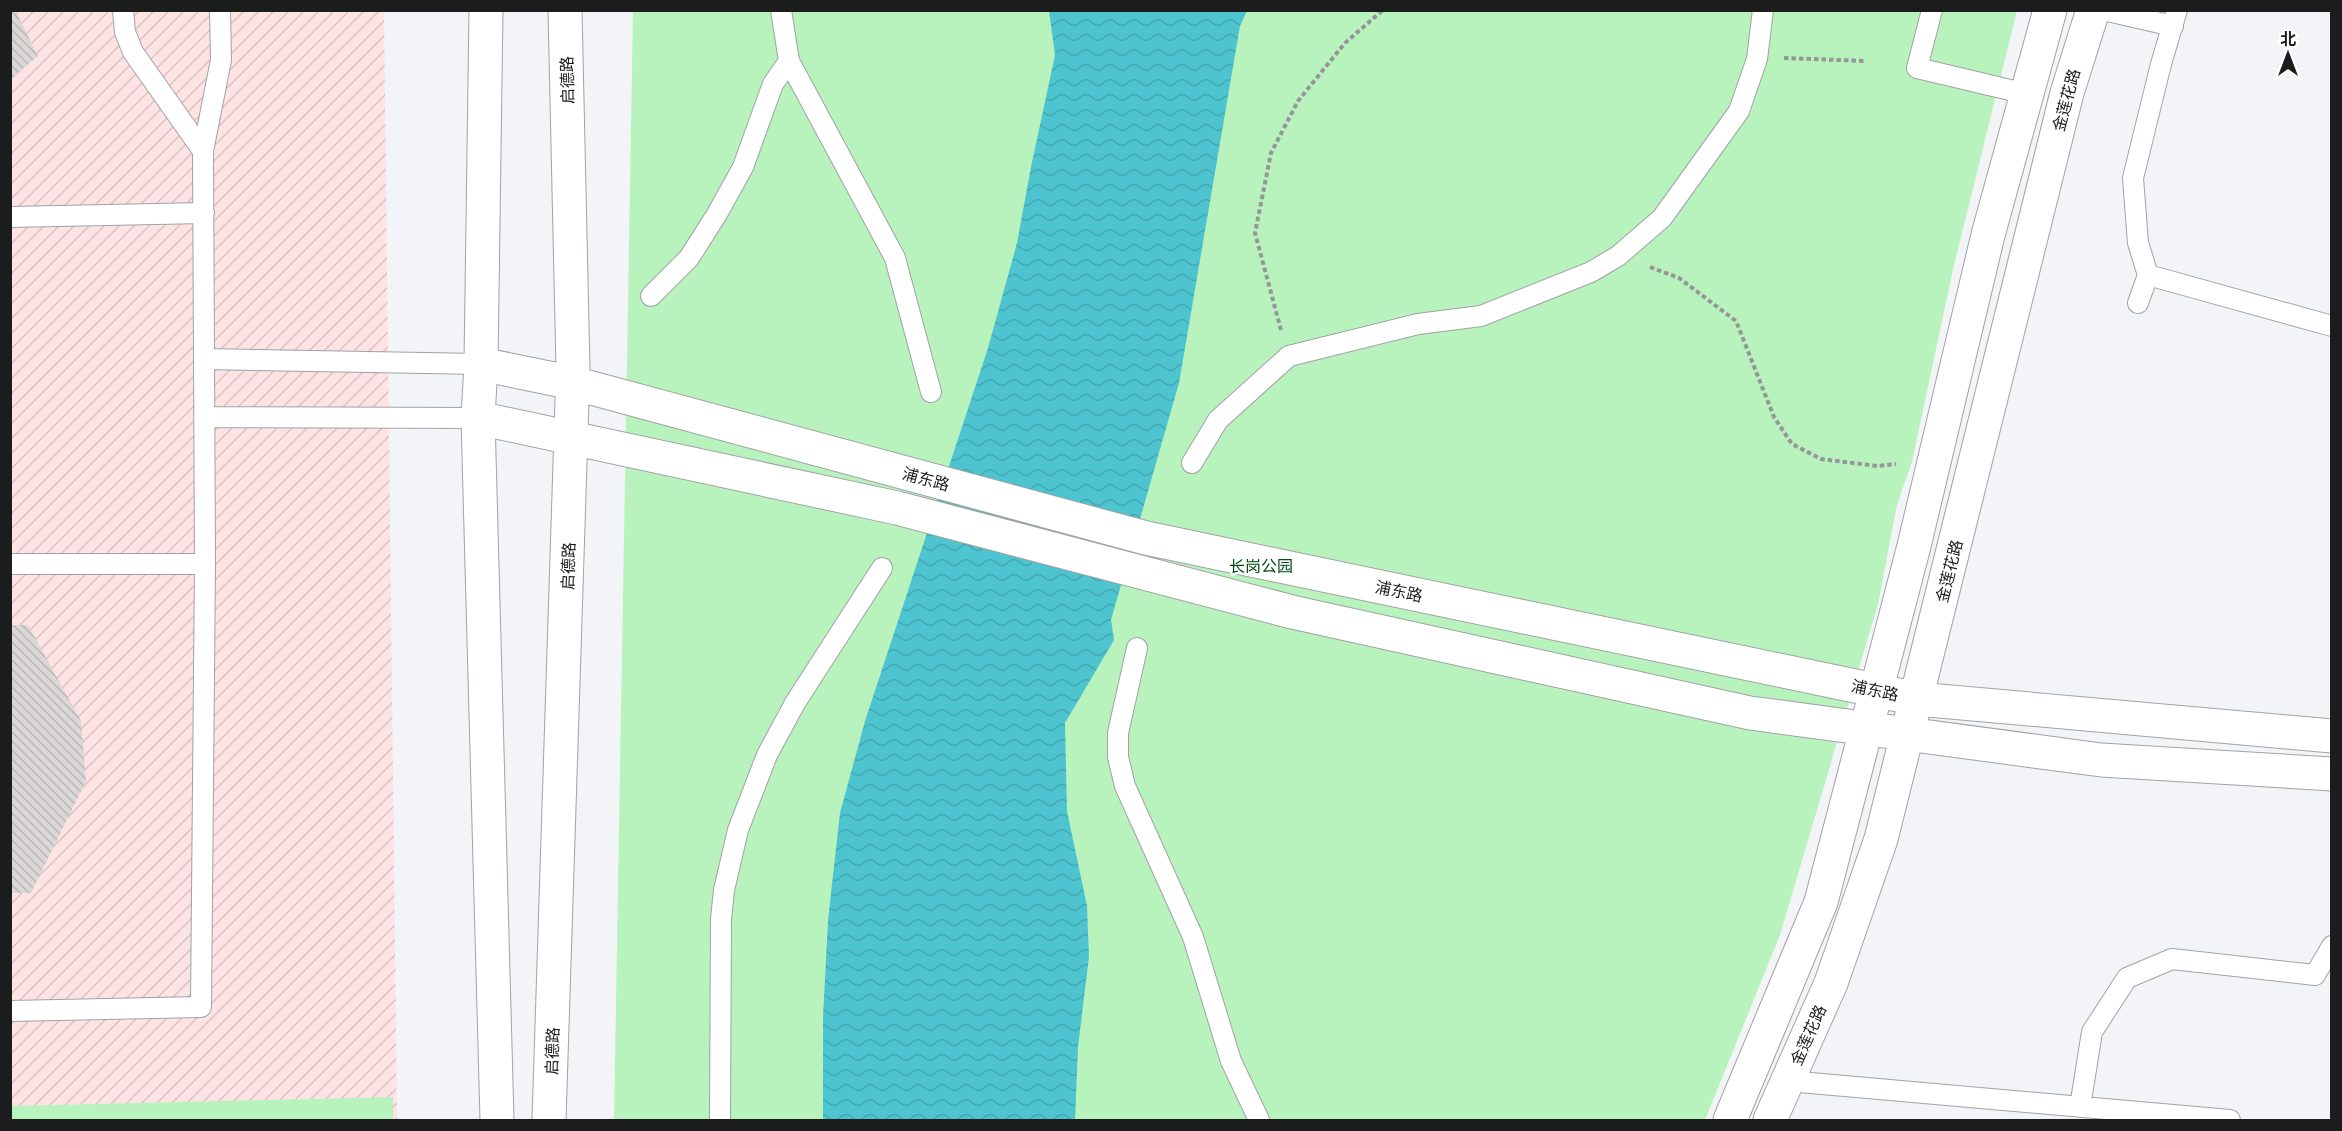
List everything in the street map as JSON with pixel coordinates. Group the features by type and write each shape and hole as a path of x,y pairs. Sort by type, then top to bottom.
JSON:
{"street":[{"path":"486,10 482,364 478,418 497,1120"},
{"name":"启德路","path":"549,1120 573,383 565,10"},
{"path":"1730,1120 1821,902 1917,534 1988,235 2050,10"},
{"name":"金莲花路","path":"1770,1120 1831,983 1881,839 2067,93 2092,10"},
{"name":"浦东路","path":"482,364 573,383 1146,538 1876,691 1917,699 2331,736"},
{"path":"478,418 897,508 1292,612 1750,713 2101,760 2331,774"}],"lane":[{"path":"123,10 125,32 133,52 203,151"},
{"path":"10,1011 201,1007 205,564 203,151 221,60 220,10"},
{"path":"781,10 789,61 895,258 931,392"},
{"path":"1192,463 1218,420 1289,356 1418,324 1481,316 1591,272 1618,256 1662,218 1739,111 1757,59 1763,10"},
{"path":"1932,10 1917,68 2027,94"},
{"path":"2103,10 2175,18 2133,178 2138,243 2148,275 2138,303"},
{"path":"651,296 689,258 717,214 743,166 773,84 789,61"},
{"path":"10,217 204,213"},
{"path":"2148,275 2331,326"},
{"path":"205,359 482,364"},
{"path":"205,417 478,418"},
{"path":"10,564 205,564"},
{"path":"720,1120 721,919 724,890 738,830 767,755 795,703 882,568"},
{"path":"1137,648 1118,733 1118,757 1125,786 1193,937 1231,1061 1259,1120"},
{"path":"2080,1107 2092,1032 2127,978 2172,958 2315,975 2331,946"},
{"path":"1788,1080 2230,1120"}],"path":[{"path":"1289,356 1255,233 1270,153 1298,101 1345,43 1383,10"},
{"path":"1757,59 1809,57 1866,61"},
{"path":"1618,256 1679,278 1736,321 1774,417 1792,444 1821,459 1878,466 1901,464"}],"shaded area":[{"path":"10,11 384,11 397,1120 11,1120"}],"green space":[{"name":"长岗公园","path":"633,11 2017,11 1954,265 1912,462 1897,505 1878,604 1780,935 1705,1120 614,1120"},
{"path":"393,1097 393,1120 11,1120 11,1106"}],"water":[{"path":"1049,11 1247,11 1240,26 1179,383 1111,620 1114,640 1065,723 1067,811 1087,906 1089,957 1078,1047 1075,1120 823,1120 823,1018 828,920 840,813 865,721 988,348 1017,243 1055,55"}],"building":[{"path":"10,10 15,10 38,56 10,80"},
{"path":"10,625 28,625 81,721 86,781 31,893 10,893"}]}
